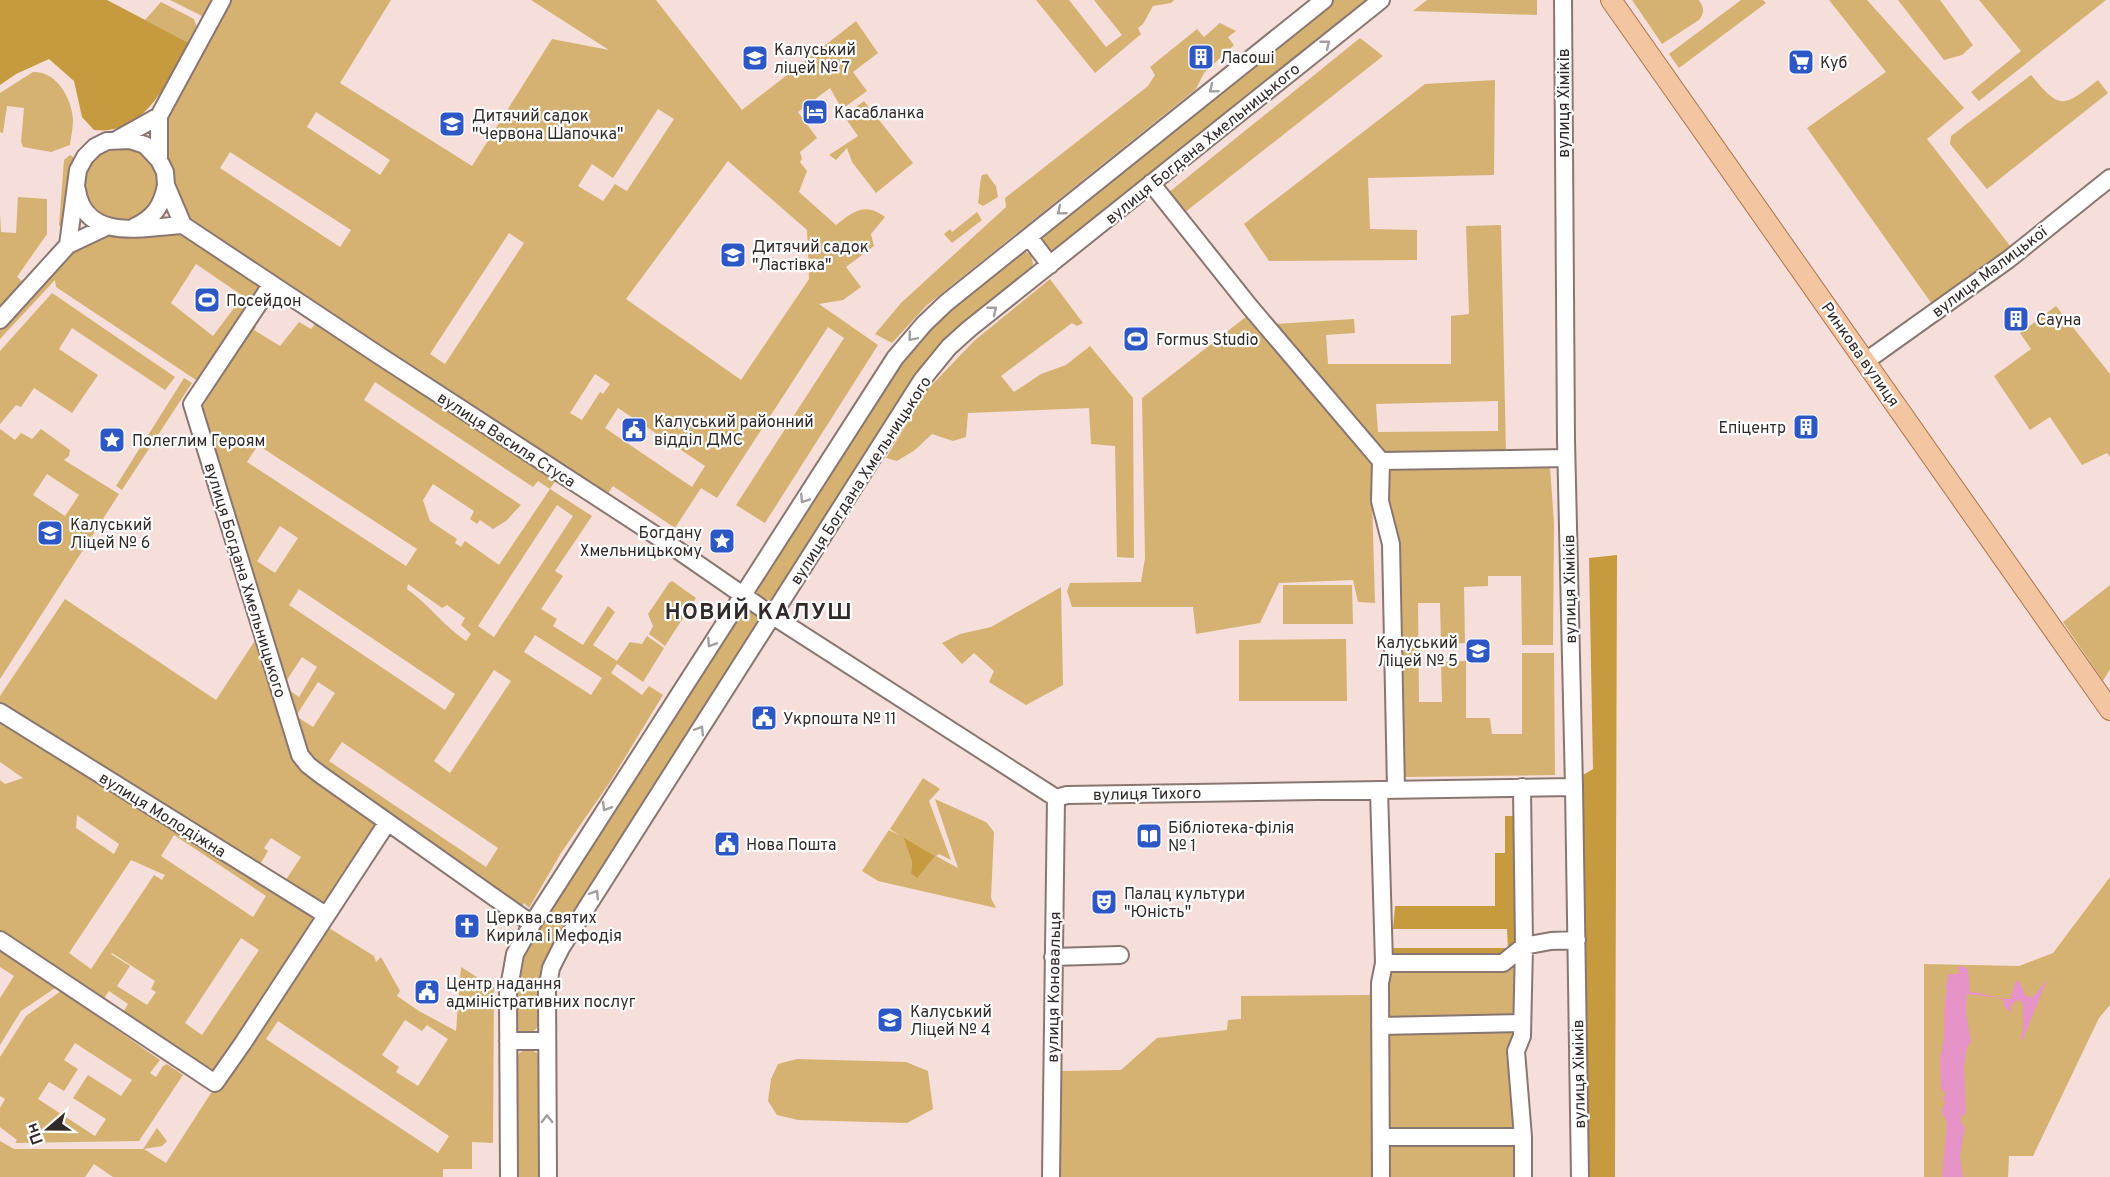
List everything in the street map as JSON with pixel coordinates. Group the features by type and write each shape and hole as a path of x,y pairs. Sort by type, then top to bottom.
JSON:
{"main road":[{"name":"Ринкова вулиця","path":"1611,0 2110,710"}],"street":[{"path":"159,160 159,116 222,0"},
{"path":"509,1177 508,993 515,954 742,593 898,355 924,324 946,303 1324,0"},
{"name":"вулиця Богдана Хмельницького","path":"548,1177 547,990 551,968 561,948 922,380 956,341 1381,0"},
{"name":"вулиця Хіміків","path":"1563,0 1566,458 1580,1177"},
{"path":"68,245 78,170 85,157 95,147 159,116"},
{"path":"113,140 130,140 145,146 159,160 165,172 164,199 157,212 147,221 134,227"},
{"name":"вулиця Малицької","path":"1866,360 2009,259 2110,178"},
{"path":"1151,183 1255,312 1382,461 1380,501 1391,544 1384,963 1380,982 1382,1177"},
{"path":"76,184 78,198 84,210 106,227 120,229 183,225 166,185"},
{"name":"вулиця Василя Стуса","path":"183,225 742,593 773,616"},
{"path":"0,320 68,245 106,227"},
{"path":"1029,237 1050,265"},
{"name":"вулиця Богдана Хмельницького","path":"271,285 192,404 304,760 387,823 532,924"},
{"path":"1382,461 1566,458"},
{"path":"773,616 1056,798"},
{"name":"вулиця Молодіжна","path":"0,712 326,915"},
{"path":"1522,787 1524,946 1522,1036 1516,1052 1523,1177"},
{"name":"вулиця Тихого","path":"1056,798 1078,794 1574,787"},
{"name":"вулиця Коновальця","path":"1051,1177 1056,798"},
{"path":"0,940 214,1083 243,1043 387,823"},
{"path":"1384,963 1503,963 1524,946 1551,941 1577,940"},
{"path":"1053,957 1119,955"},
{"path":"1380,1026 1522,1023"},
{"path":"508,1041 547,1041"},
{"path":"1381,1137 1522,1137"}],"shaded area":[{"path":"0,0 107,0 189,43 153,103 141,115 128,124 112,130 94,130 82,117 74,81 49,59 16,74 0,85"},
{"path":"170,0 391,0 340,83 472,166 552,39 609,50 531,0 656,0 742,110 856,21 878,53 853,72 867,91 842,109 830,88 798,112 817,138 800,152 802,159 800,162 807,171 799,192 836,225 854,212 865,209 878,212 885,217 871,234 874,246 846,267 861,287 843,300 819,304 878,345 765,523 736,505 844,338 828,327 717,498 701,488 675,528 613,486 603,501 560,474 550,489 592,516 555,571 563,576 541,609 557,619 553,626 583,645 608,606 615,612 593,645 617,661 630,642 642,644 647,636 664,648 643,682 617,664 611,673 642,695 649,686 663,695 610,782 561,853 529,908 524,903 517,915 382,818 342,873 350,879 321,923 374,956 376,962 381,957 400,991 397,996 456,1031 461,967 494,988 493,1143 472,1142 472,1169 443,1169 443,1177 113,1177 94,1164 85,1177 0,1177 0,1141 14,1149 143,1149 157,1128 167,1141 162,1146 144,1149 166,1163 245,1040 215,1083 119,1019 128,1004 109,991 99,1006 61,984 21,1011 0,1045 0,998 14,976 0,967 0,780 5,784 23,778 0,762 0,696 65,599 216,700 256,639 262,634 192,404 199,382 56,287 55,280 0,339 0,213 1,232 16,233 18,197 47,199 47,234 17,277 29,287 68,245 106,227 183,225 166,185 159,116 210,20","holes":["658,109 674,119 627,191 615,184 603,201 578,186 592,164 613,178","316,112 390,160 380,175 307,127","230,152 351,230 340,247 220,168","728,161 807,230 809,279 741,380 626,299","509,233 524,243 445,364 430,354","196,264 243,296 213,336 171,303","271,284 316,323 311,329 299,322 280,346 254,330 256,327 248,321","595,374 610,384 603,394 600,392 582,420 570,413","375,382 533,487 538,481 550,489 499,565 465,541 461,547 455,543 457,539 430,521 423,500 433,484 474,511 470,519 477,524 480,520 493,529 506,521 521,505 364,400","618,408 705,466 692,487 605,428","258,445 417,549 406,566 247,462","557,505 573,516 494,637 478,626","280,526 298,538 275,573 257,561","408,584 442,608 447,605 465,618 461,625 471,634 466,641 450,629 407,589","299,589 455,694 445,710 289,605","535,635 602,678 591,695 524,652","302,657 317,667 299,697 283,686","494,670 511,681 450,773 434,761","318,682 335,693 313,727 296,716","342,742 498,848 486,867 329,761","77,815 119,844 114,854 76,828","174,835 266,896 253,917 161,856","271,838 301,857 281,887 256,871 268,851 264,848","131,860 165,875 162,880 154,875 91,969 69,953","241,938 259,950 202,1035 185,1023","112,953 155,981 151,989 156,992 147,1005 117,986 130,966","405,1020 422,1031 427,1025 448,1039 418,1086 396,1072 399,1067 382,1055","278,1021 449,1136 438,1153 266,1039"]},
{"path":"1036,0 1069,0 1106,47 1122,35 1094,0 1174,0 1171,3 1153,6 1143,24 1138,28 1141,34 1095,73"},
{"path":"1334,0 1370,0 1059,246 1052,250 1044,248 1040,242 1046,230"},
{"path":"1427,0 1537,0 1537,15 1413,11"},
{"path":"1632,0 1699,0 1703,12 1699,20 1662,44"},
{"path":"1741,0 1763,0 1766,3 1679,68 1669,54"},
{"path":"1829,0 1867,0 1964,108 1927,139 2011,247 1932,304 1807,128 1886,72"},
{"path":"1898,0 1940,0 1973,45 1962,55 1944,60"},
{"path":"1979,0 2106,0 1979,101 1971,92 2021,51"},
{"path":"161,2 194,19 197,28 189,43 145,20"},
{"path":"1220,23 1236,31 1228,37 1234,45 1204,73 1196,89 926,306 892,343 875,334 901,303 1006,207 1005,198 1148,86 1155,75 1150,67 1197,29 1204,37"},
{"path":"1360,38 1383,56 1179,217 1163,197"},
{"path":"33,72 42,73 56,81 66,95 72,112 70,145 51,152 23,147 21,142 24,108 7,106 3,133 0,132 0,93"},
{"path":"2031,75 2049,94 2062,101 2077,96 2098,80 2108,93 1987,189 1950,144 1951,136"},
{"path":"1495,80 1494,175 1368,178 1370,229 1417,230 1417,260 1269,261 1244,224 1425,84"},
{"path":"864,101 913,163 876,193 852,162 847,148 836,160 829,155 858,136 844,116"},
{"path":"122,146 138,149 148,156 160,180 156,198 147,212 124,222 108,219 91,208 84,195 83,185 84,175 93,159 111,148"},
{"path":"70,155 76,159 66,223 61,228 59,225 64,160"},
{"path":"987,174 996,186 998,197 983,206 978,203 980,185 982,175"},
{"path":"977,212 982,220 952,243 944,234 950,229 952,232"},
{"path":"1501,225 1506,453 1385,454 1275,324 1354,319 1355,333 1326,335 1328,364 1451,364 1451,316 1469,314 1466,226","holes":["1498,401 1498,431 1378,432 1376,404"]},
{"path":"1023,251 1032,259 1033,264 1029,271 964,324 773,600 760,596 755,590 899,364 936,320"},
{"path":"1050,279 1083,323 1077,326 1072,323 1001,376 1014,392 1041,374 1066,365 1090,346 1133,398 1134,558 1117,557 1115,446 1091,444 1089,408 968,413 966,437 953,441 932,434 915,450 897,461 886,458 927,390 974,341"},
{"path":"52,293 175,377 165,390 72,328 59,349 98,375 72,413 34,388 21,407 16,405 0,424 0,351"},
{"path":"2056,306 2110,374 2110,457 2107,453 2082,465 2050,417 2030,430 1994,376 2031,349 2020,333"},
{"path":"1247,316 1371,464 1375,603 1358,602 1353,580 1279,583 1260,623 1196,634 1193,607 1072,607 1067,591 1070,583 1141,582 1145,558 1142,398"},
{"path":"184,378 192,383 122,490 116,486"},
{"path":"0,429 15,440 21,433 32,439 41,429 70,450 69,456 64,460 119,494 0,679","holes":["47,474 79,495 65,516 33,495"]},
{"name":"Калуський Ліцей № 5","path":"1385,464 1550,467 1554,523 1553,645 1522,645 1521,576 1488,576 1488,586 1464,587 1465,643 1441,644 1440,603 1418,603 1419,702 1442,702 1441,662 1466,661 1466,718 1490,718 1492,734 1522,734 1522,653 1554,653 1555,775 1404,777 1404,734"},
{"path":"1617,555 1615,1177 1584,1177 1578,778 1593,769 1589,558"},
{"path":"672,581 696,598 665,646 649,634 653,626 648,614"},
{"path":"1283,585 1352,585 1353,624 1283,624"},
{"path":"2110,585 2110,669 2103,681 2063,622"},
{"path":"1061,587 1063,685 1026,705 989,682 994,671 974,653 962,664 942,643 960,634 991,627"},
{"path":"743,609 749,609 757,614 760,624 545,965 541,1022 533,1031 520,1032 515,1025 517,980 519,964 526,950"},
{"path":"1346,639 1347,701 1239,701 1239,640"},
{"path":"923,778 940,789 929,801 951,860 939,854 936,856 958,868 935,799 986,822 994,832 991,898 996,908 878,881 862,871 889,830 899,835 890,829","holes":["903,837 935,856 911,873 912,862"]},
{"path":"1505,816 1522,816 1524,946 1503,963 1384,963 1383,949 1508,948 1507,929 1393,929 1395,906 1495,906 1495,853 1505,853"},
{"path":"903,837 935,856 917,878 911,873 912,862"},
{"path":"2110,877 2110,1005 2099,1018 2033,1156 2009,1156 2008,1177 1924,1177 1924,964 2019,966 2053,953"},
{"path":"1524,946 1526,1177 1059,1177 1061,1071 1121,1070 1157,1038 1227,1030 1228,1020 1241,1019 1241,996 1369,995 1384,963 1503,963"},
{"path":"1959,965 1968,969 1970,989 1968,991 2006,999 2010,999 2016,981 2019,981 2026,996 2033,997 2047,980 2023,1039 2020,1040 2023,1021 2022,1002 2017,1000 2011,1006 2011,1013 2004,1006 2004,1001 1999,998 1967,994 1966,1013 1971,1041 1967,1048 1964,1066 1966,1113 1961,1116 1961,1122 1965,1128 1960,1156 1963,1177 1942,1177 1947,1124 1942,1109 1945,1103 1943,1097 1946,1095 1941,1089 1940,1059 1944,1039 1947,991 1945,986 1948,974 1958,974"},
{"path":"61,991 160,1060 150,1073 156,1077 167,1064 183,1075 139,1141 15,1143 17,1140 0,1127 0,1108 5,1099 0,1096 0,1057 26,1016","holes":["75,1043 132,1080 121,1096 88,1075 73,1098 106,1119 95,1136 38,1099 49,1082 64,1091 78,1069 64,1060"]},
{"path":"525,1050 537,1053 540,1060 541,1177 517,1177 517,1059 519,1053"},
{"path":"797,1059 906,1062 928,1071 933,1109 907,1123 798,1120 777,1115 768,1101 771,1079 778,1064"}],"place":[{"name":"Ласоші","path":"1201,57"},
{"name":"Калуський ліцей № 7","path":"755,58"},
{"name":"Куб","path":"1801,62"},
{"name":"Касабланка","path":"815,112"},
{"name":"Дитячий садок \"Червона Шапочка\"","path":"452,124"},
{"name":"Дитячий садок \"Ластівка\"","path":"733,255"},
{"name":"Посейдон","path":"207,300"},
{"name":"Сауна","path":"2016,319"},
{"name":"Formus Studio","path":"1136,339"},
{"name":"Епіцентр","path":"1806,427"},
{"name":"Калуський районний відділ ДМС","path":"634,430"},
{"name":"Полеглим Героям","path":"112,440"},
{"name":"Калуський Ліцей № 6","path":"50,533"},
{"name":"Богдану Хмельницькому","path":"722,541"},
{"name":"Калуський Ліцей № 5","path":"1478,651"},
{"name":"Укрпошта № 11","path":"764,718"},
{"name":"Бібліотека-філія № 1","path":"1149,836"},
{"name":"Нова Пошта","path":"727,844"},
{"name":"Палац культури \"Юність\"","path":"1104,902"},
{"name":"Церква святих Кирила і Мефодія","path":"467,926"},
{"name":"Центр надання адміністративних послуг","path":"427,992"},
{"name":"Калуський Ліцей № 4","path":"890,1020"}],"district":[{"name":"НОВИЙ КАЛУШ","path":"759,611"}]}
